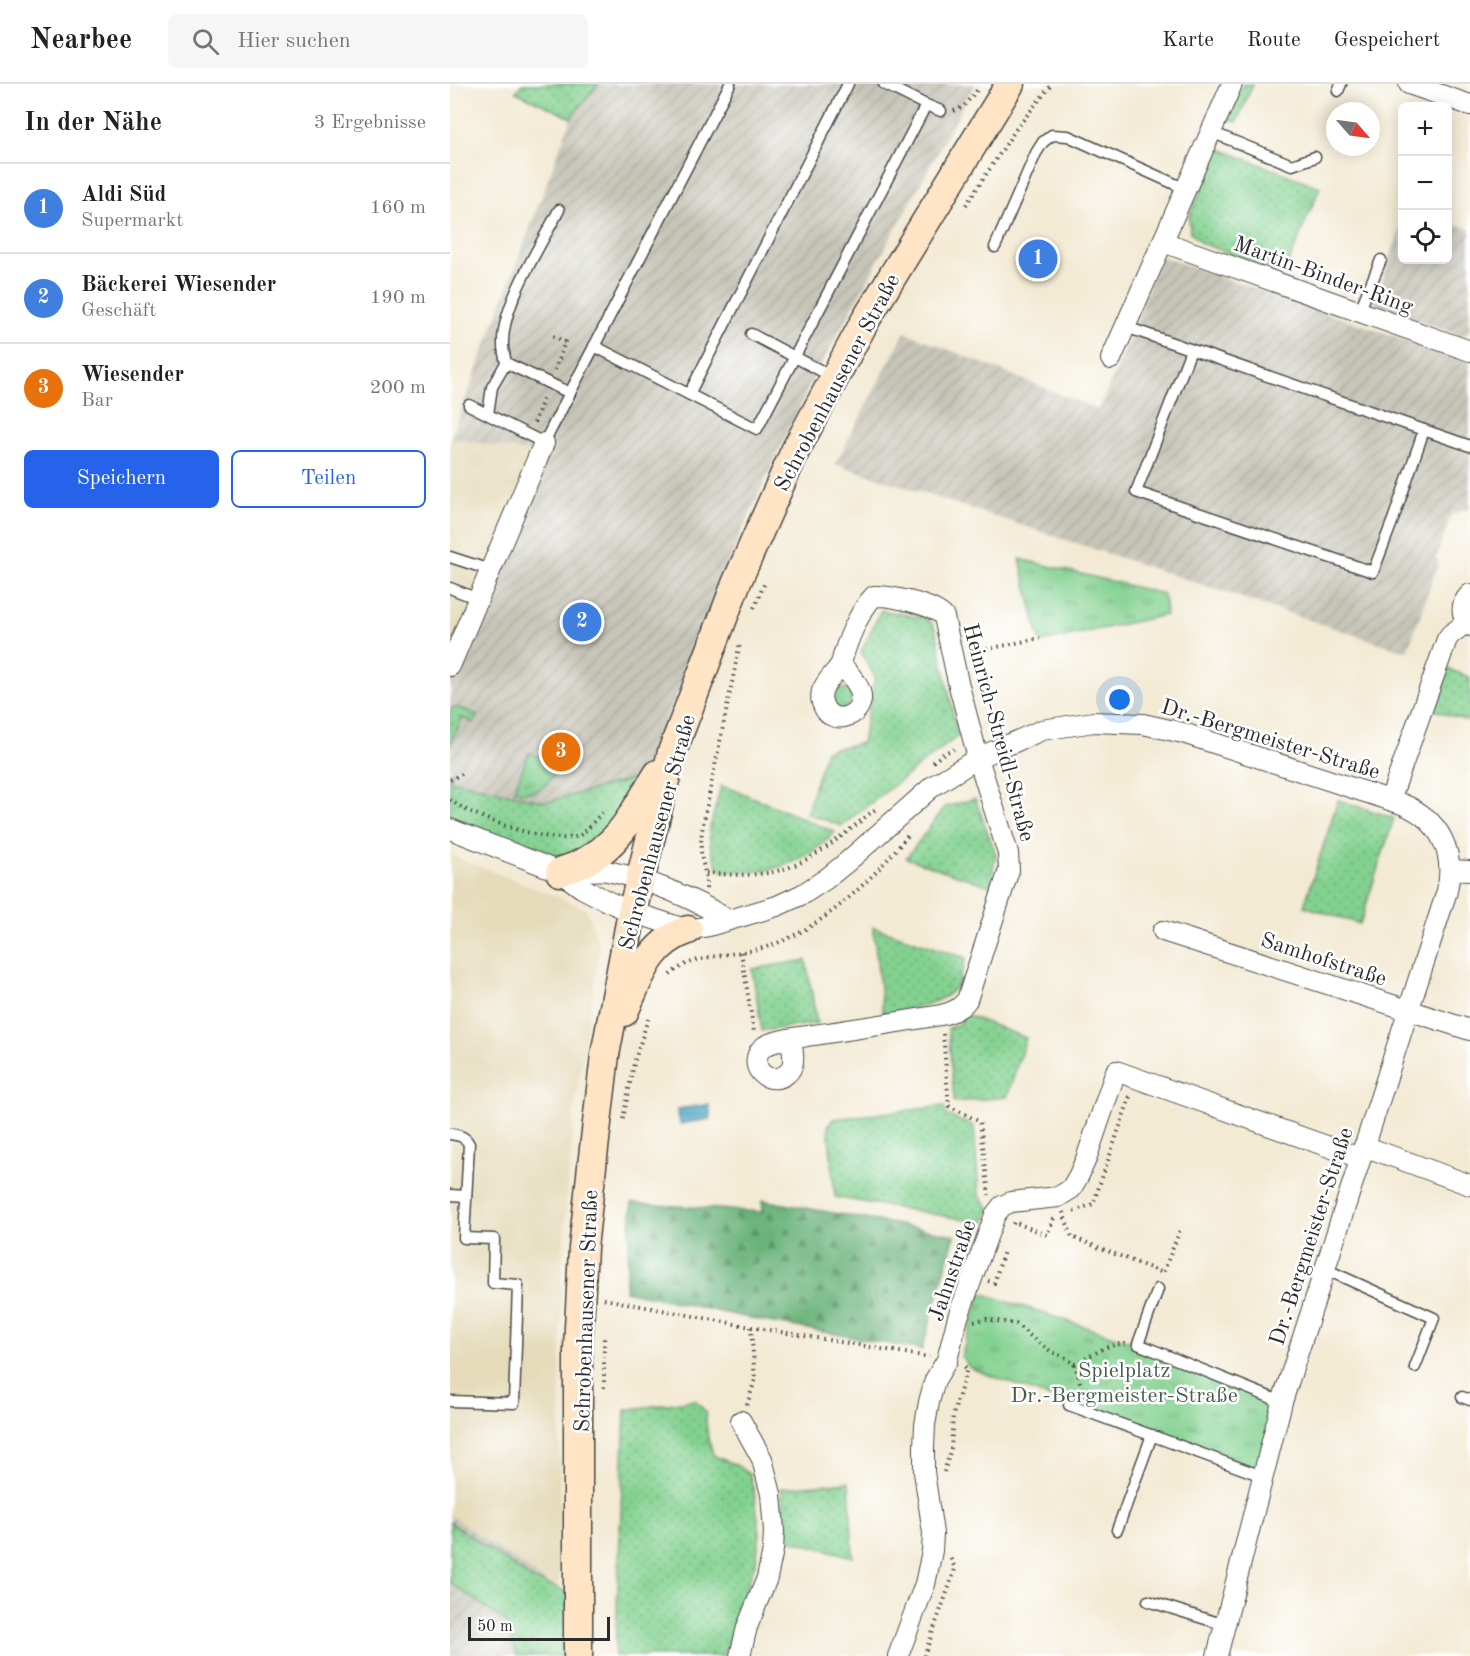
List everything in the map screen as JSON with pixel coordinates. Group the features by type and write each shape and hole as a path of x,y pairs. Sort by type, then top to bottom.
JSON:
{"main road":[{"name":"Schrobenhausener Straße","path":"578,1656 579,1336 584,1248 593,1157 605,1055 632,912 672,752 741,575 795,451 865,321 1010,84"},
{"path":"560,872 578,867 593,859 615,840 631,819 672,752"},
{"path":"605,1055 650,958 665,942 676,934 688,930"}],"street":[{"path":"1112,359 1232,84"},
{"path":"1409,84 1470,105"},
{"name":"Martin-Binder-Ring","path":"1163,242 1470,351"},
{"path":"450,666 544,443"},
{"name":"Dr.-Bergmeister-Straße","path":"1390,800 1447,639 1468,624 1463,617 1462,610 1470,594"},
{"name":"Heinrich-Streidl-Straße","path":"761,1048 766,1044 791,1039 941,1015 956,1011 963,1006 968,999 1009,870 1008,853 958,681 947,624 940,612 874,596 868,602 844,651 841,664"},
{"name":"Dr.-Bergmeister-Straße","path":"688,930 777,906 811,889 847,862 976,749 1042,730 1094,722 1143,724 1182,733 1390,800 1421,813 1433,825 1443,840 1450,870 1444,902 1282,1402 1217,1656"},
{"path":"450,829 560,872 582,888 632,912 688,930"},
{"path":"1450,870 1470,871"},
{"path":"560,872 605,871 640,880 710,908 728,920"},
{"name":"Samhofstraße","path":"1163,931 1470,1030"},
{"path":"761,1048 757,1059 759,1070 769,1078 781,1078 787,1075 793,1064 791,1039"},
{"path":"1061,1206 1079,1175 1116,1071 1470,1185"},
{"name":"Jahnstraße","path":"898,1656 925,1584 930,1561 933,1533 924,1472 925,1425 935,1380 947,1360 958,1317 995,1215 1002,1206 1011,1202 1061,1206"},
{"path":"740,1656 747,1627 771,1564 774,1531 771,1494 762,1459 741,1421"}],"lane":[{"path":"469,405 544,443 730,84"},
{"path":"689,394 848,84"},
{"path":"885,84 941,111"},
{"path":"594,346 757,429 926,105"},
{"path":"1211,132 1292,165 1315,157"},
{"path":"995,247 1036,153 1043,142 1052,135 1068,136 1186,189"},
{"path":"488,414 492,387 506,363 503,345 504,327 509,310 516,291 559,210"},
{"path":"1359,312 1381,260"},
{"path":"1126,327 1470,446"},
{"path":"751,334 834,378"},
{"path":"1191,350 1136,492 1373,572 1424,430"},
{"path":"506,363 570,393"},
{"path":"450,557 490,570"},
{"path":"450,588 478,599"},
{"path":"450,1134 466,1139 469,1144 464,1238 494,1239 493,1283 518,1284 514,1403 450,1401"},
{"path":"450,1195 466,1196"},
{"path":"1325,1269 1434,1318 1415,1366"},
{"path":"1158,1289 1138,1344 1282,1402"},
{"path":"1069,1405 1262,1476"},
{"path":"1117,1530 1152,1435"},
{"path":"1148,1601 1225,1624"}],"path":[{"path":"941,111 954,111 963,107 980,84"},
{"path":"962,211 1017,129 1052,84"},
{"path":"750,618 768,574"},
{"path":"954,656 1040,638"},
{"path":"706,890 702,830 741,640"},
{"path":"926,767 944,753 976,749"},
{"path":"450,780 462,774"},
{"path":"450,800 471,813 515,829 566,838 577,837 600,814 613,810"},
{"path":"706,873 759,874 782,870 818,853 883,803"},
{"path":"667,979 671,973 692,962 741,952 754,1031 761,1048"},
{"path":"623,1120 634,1063 650,1013"},
{"path":"941,1015 949,1106 980,1122 990,1199 1002,1206"},
{"path":"1061,1206 1072,1237 1163,1273 1180,1230"},
{"path":"1010,1232 1014,1222 1047,1235 1053,1218 1061,1206"},
{"path":"973,1276 994,1283 1007,1242"},
{"path":"605,1289 604,1299 751,1327 947,1360"},
{"path":"958,1317 971,1321 986,1319 1016,1324 1034,1340 1066,1358 1074,1364 1078,1374 1080,1388 1086,1400 1083,1410"},
{"path":"741,1421 755,1380 751,1327"},
{"path":"1074,1364 1107,1346 1138,1344"}],"shaded area":[{"path":"598,84 975,84 809,387 742,530 645,776 546,802 450,780 450,666 539,454 451,438 571,118"},
{"path":"1452,223 1470,229 1470,331 1461,336 1374,305 1398,236 1398,264 1452,264"},
{"path":"1160,256 1470,362 1470,509 1467,508 1451,515 1436,558 1439,562 1407,652 835,464 905,332 1099,410 1133,330"},
{"path":"450,438 540,454 450,666"},
{"path":"450,855 586,908 600,947 575,1103 562,1263 559,1591 450,1515"},
{"path":"450,1515 559,1591 556,1656 450,1656"}],"green space":[{"path":"522,84 598,84 571,118 516,92"},
{"path":"1243,84 1253,84 1237,122 1228,119"},
{"path":"1220,149 1320,187 1284,274 1201,243 1190,232 1189,216"},
{"path":"1020,559 1164,594 1166,615 1041,642"},
{"path":"881,610 923,618 932,623 936,631 958,736 841,826 806,813 826,750 862,743 875,677 861,652"},
{"path":"1448,669 1470,677 1470,722 1434,710"},
{"path":"842,688 849,691 852,698 849,705 842,708 835,705 832,698 835,691"},
{"path":"452,707 477,715 474,723 462,718 450,746 450,710"},
{"path":"529,753 559,765 551,779 542,788 530,792 514,791"},
{"path":"645,776 607,838 571,856 546,855 450,816 450,780 546,802"},
{"path":"721,786 835,832 811,853 782,866 761,871 723,871 718,868 711,849 709,831"},
{"path":"975,799 996,854 990,886 906,858 945,807"},
{"path":"1338,800 1394,818 1360,924 1304,906"},
{"path":"873,927 966,958 957,985 951,992 934,1002 883,1014"},
{"path":"806,960 817,1023 762,1031 752,969"},
{"path":"967,1015 1026,1038 1007,1097 954,1102 948,1028 959,1024"},
{"path":"944,1106 946,1115 974,1126 979,1195 990,1208 984,1223 835,1197 828,1126 833,1119"},
{"path":"762,1200 955,1235 922,1350 758,1320 625,1291 632,1203 763,1212"},
{"name":"Spielplatz Dr.-Bergmeister-Straße","path":"981,1293 1138,1344 1282,1402 1262,1476 970,1368 961,1356"},
{"path":"695,1400 705,1411 708,1439 714,1456 736,1465 750,1475 760,1534 756,1561 723,1656 615,1656 625,1410"},
{"path":"849,1482 853,1557 786,1539 781,1488"},
{"path":"450,1522 532,1579 568,1592 566,1656 517,1656 507,1623 450,1582"}],"water":[{"path":"709,1104 711,1119 680,1124 677,1109"}],"place":[{"name":"Aldi Süd","path":"1038,259"},
{"name":"Bäckerei Wiesender","path":"582,622"},
{"name":"Wiesender","path":"561,752"}]}
